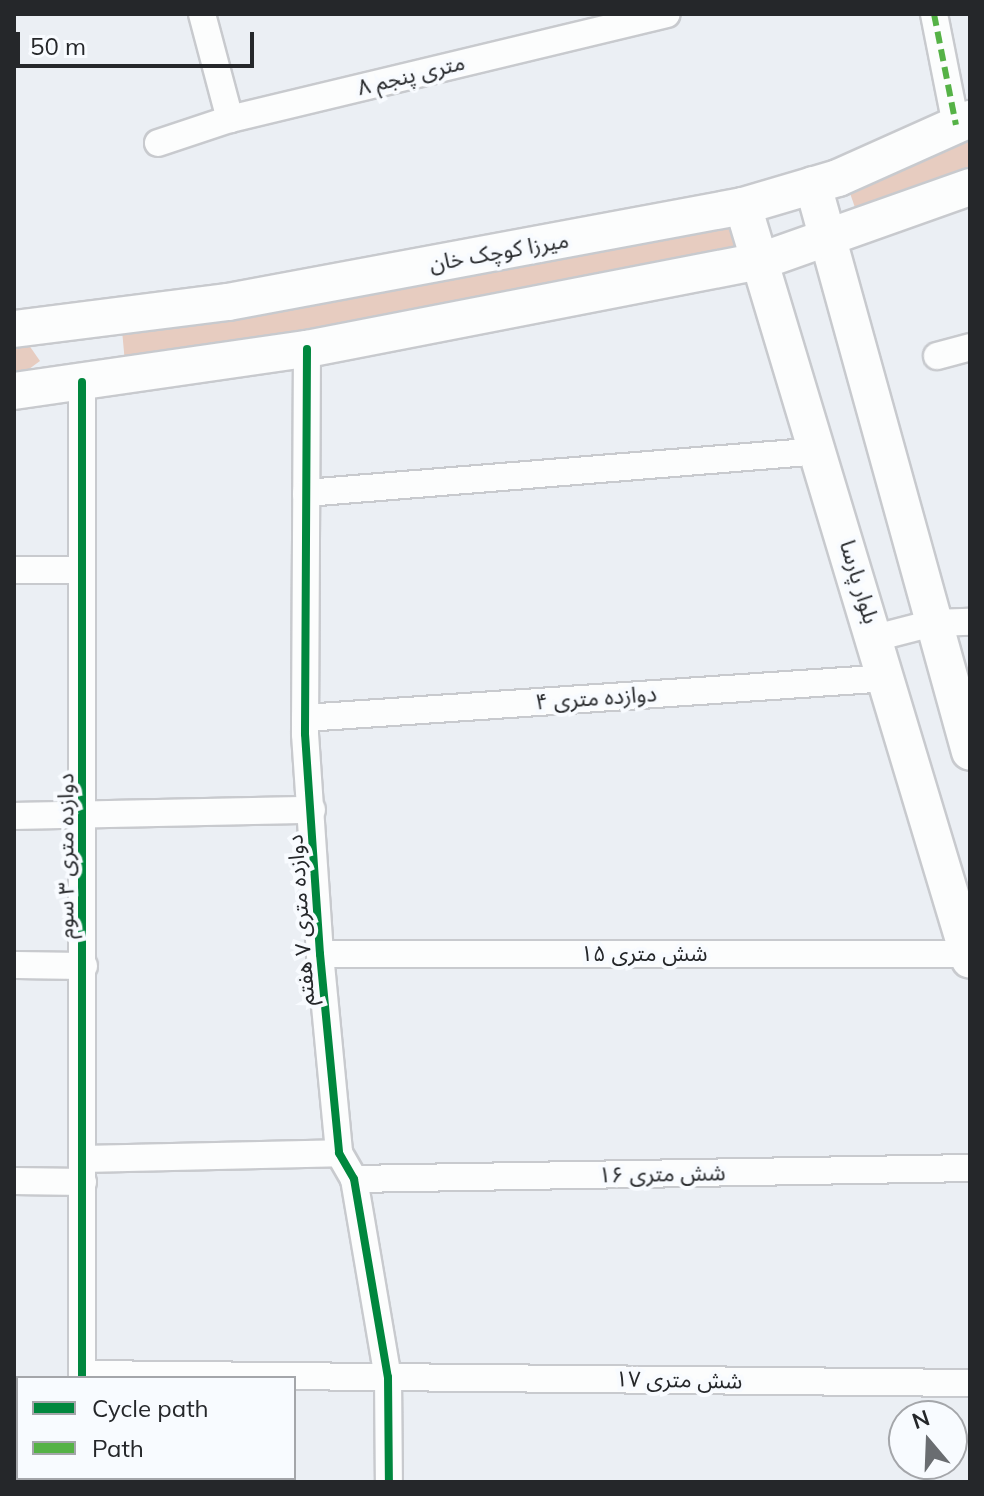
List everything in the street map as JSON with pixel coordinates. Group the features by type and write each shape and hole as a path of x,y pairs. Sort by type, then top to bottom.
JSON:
{"main road":[{"name":"میرزا کوچک خان","path":"14,329 228,302 743,206 813,185 963,122"},
{"path":"813,185 970,752"},
{"path":"14,391 307,349 761,261 828,240 970,187"},
{"name":"بلوار پارسا","path":"743,206 820,451 969,957"}],"street":[{"path":"202,14 230,119"},
{"name":"۸ متری پنجم","path":"158,143 230,119 667,14"},
{"path":"934,14 963,122"},
{"path":"937,356 970,347"},
{"name":"دوازده متری ۷ هفتم","path":"307,349 305,718 320,954 339,1153 354,1179 388,1377 389,1482"},
{"name":"دوازده متری ۳ سوم","path":"82,382 85,817 82,1376"},
{"path":"306,493 820,451"},
{"path":"14,570 82,570"},
{"path":"875,638 933,623 970,622"},
{"name":"دوازده متری ۴","path":"305,718 888,678"},
{"path":"14,816 85,817 312,810"},
{"name":"شش متری ۱۵","path":"320,954 969,957"},
{"path":"14,965 84,966"},
{"path":"14,1181 83,1171 339,1153"},
{"name":"شش متری ۱۶","path":"354,1179 970,1168"},
{"name":"شش متری ۱۷","path":"296,1377 970,1383"}],"shaded area":[{"path":"970,120 970,167 859,219 844,176"},
{"path":"731,208 749,253 125,363 122,330"},
{"path":"14,337 24,338 40,361 14,380"}],"marked path":[{"path":"934,14 956,125"}],"cycle path":[{"path":"307,349 305,734 320,954 339,1153 354,1179 388,1377 389,1482"},
{"path":"82,382 82,1376"}]}
